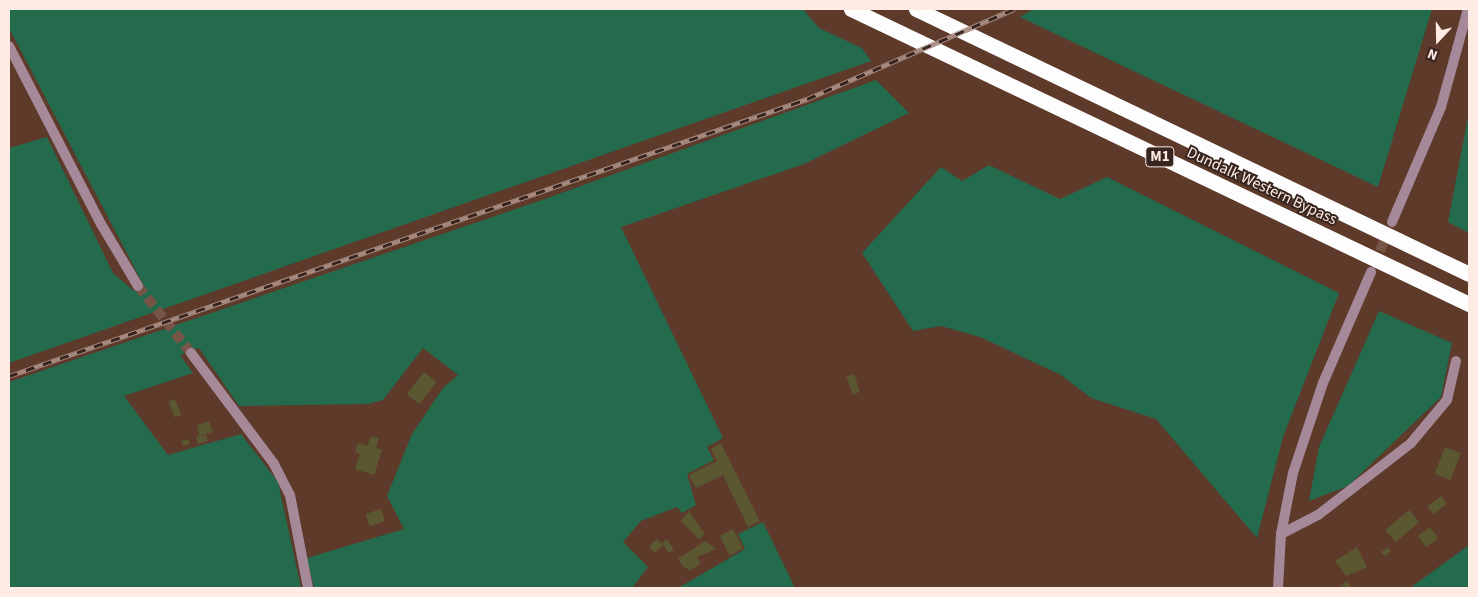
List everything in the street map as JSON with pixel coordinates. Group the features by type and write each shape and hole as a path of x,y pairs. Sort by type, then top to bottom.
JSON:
{"highway":[{"name":"Dundalk Western Bypass","path":"851,9 1469,304"},
{"name":"Dundalk Western Bypass","path":"916,9 1469,274"}],"street":[{"path":"1392,222 1440,107 1468,9"},
{"path":"9,46 138,286"},
{"path":"1278,588 1281,534 1304,438 1370,272"},
{"path":"191,353 274,464 290,495 308,588"},
{"path":"1281,534 1318,515 1370,478 1424,431 1447,400 1456,361"}],"green space":[{"path":"9,9 803,9 819,28 862,48 871,61 9,363 9,148 47,137 113,273 134,291 144,286 9,28"},
{"path":"1034,9 1432,9 1378,187 1020,17"},
{"path":"876,80 909,113 804,164 621,227 723,438 707,447 714,460 687,474 696,505 682,513 677,507 641,521 623,542 648,567 632,588 314,588 307,558 404,529 387,496 412,434 443,388 458,375 423,348 383,400 368,404 239,406 199,348 180,355 193,373 124,396 168,455 241,434 278,482 301,588 9,588 9,382 539,201"},
{"path":"1469,112 1469,233 1448,222"},
{"path":"989,165 1060,199 1107,177 1339,293 1283,437 1257,538 1156,419 1091,398 1061,375 980,337 941,326 913,331 862,253 941,167 962,181"},
{"path":"1379,311 1452,343 1441,397 1348,486 1309,501 1319,447"},
{"path":"763,522 795,588 678,588 745,549 738,534"},
{"path":"1469,545 1469,588 1410,588"}],"building":[{"path":"424,372 437,382 419,404 407,394"},
{"path":"854,374 860,392 852,395 846,376"},
{"path":"175,399 181,415 175,417 168,402"},
{"path":"209,421 213,432 199,436 197,425"},
{"path":"206,435 208,441 198,444 196,437"},
{"path":"371,436 379,438 376,448 382,450 374,475 355,469 360,454 355,452 358,443 367,446"},
{"path":"188,439 190,444 183,446 181,441"},
{"path":"721,443 760,521 748,527 723,475 696,488 689,475 717,461 711,449"},
{"path":"1445,447 1461,453 1450,480 1435,474"},
{"path":"1441,496 1447,504 1433,514 1427,506"},
{"path":"381,509 385,521 370,526 366,514"},
{"path":"1409,510 1419,522 1396,542 1385,530"},
{"path":"689,511 705,534 699,539 681,521"},
{"path":"1430,527 1438,538 1426,547 1418,536"},
{"path":"733,529 743,549 730,555 720,536"},
{"path":"657,539 663,546 655,553 649,546"},
{"path":"667,539 674,550 669,553 662,543"},
{"path":"705,541 716,549 697,557 701,563 690,571 678,559"},
{"path":"1357,547 1367,567 1346,576 1335,561"},
{"path":"1388,547 1391,551 1385,556 1381,552"},
{"path":"1347,581 1352,588 1339,587"}],"tunnel":[{"path":"1374,265 1389,230"},
{"path":"138,286 191,353"}],"railway":[{"path":"9,376 807,99 1014,9"}]}
